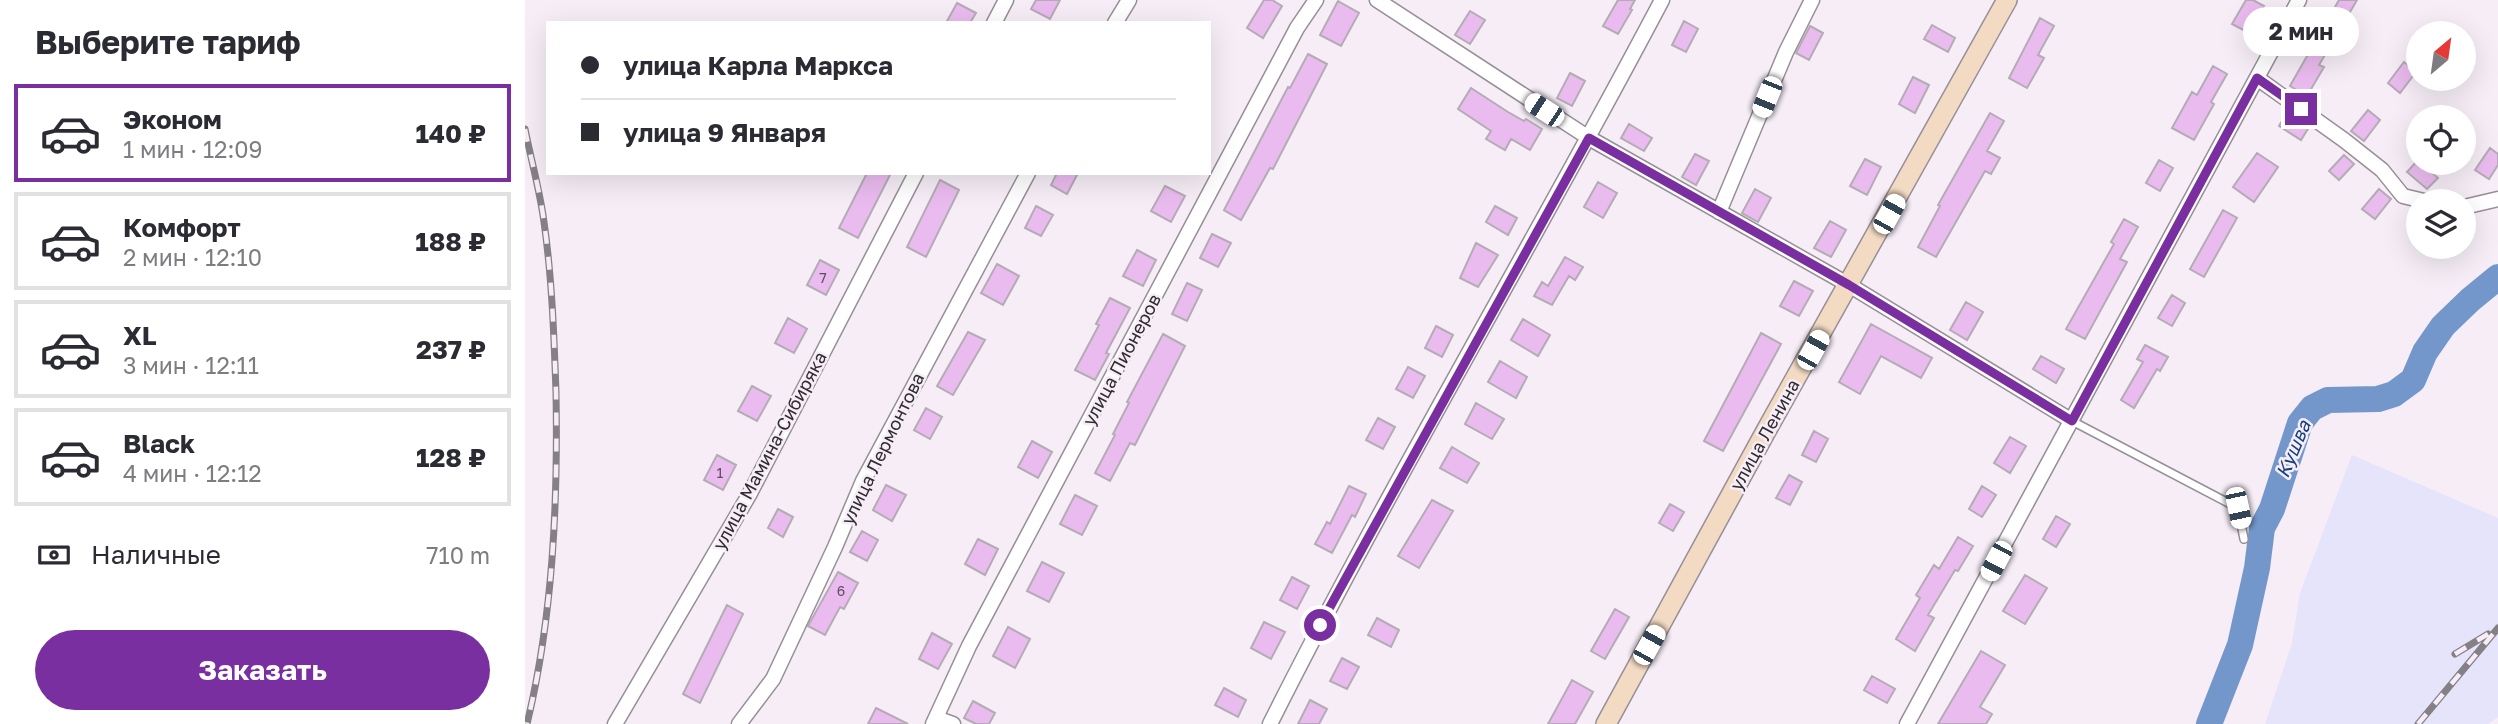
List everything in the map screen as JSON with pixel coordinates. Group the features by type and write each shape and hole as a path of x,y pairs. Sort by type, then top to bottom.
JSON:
{"main road":[{"name":"улица Ленина","path":"1606,724 2007,0"}],"street":[{"path":"995,21 1006,0"},
{"path":"1116,21 1129,0"},
{"name":"улица Пионеров","path":"935,721 969,646 1297,28 1317,0"},
{"path":"1377,0 1589,138 1849,285 2072,421"},
{"path":"1270,724 1339,589 1589,138 1662,0"},
{"path":"1719,212 1786,52 1812,0"},
{"path":"1907,724 2299,0"},
{"path":"2257,78 2354,147 2382,170 2406,197"},
{"name":"улица Мамина-Сибиряка","path":"615,724 749,495 915,175"},
{"name":"улица Лермонтова","path":"739,724 773,679 863,481 1027,175"},
{"path":"2476,205 2498,200"},
{"path":"935,721 954,724"}],"lane":[{"path":"2072,421 2238,508 2244,539"}],"shaded area":[{"path":"2352,455 2498,518 2498,717 2488,724 2265,724 2292,643 2300,593"}],"building":[{"path":"1036,0 1060,0 1050,19 1031,9"},
{"path":"1264,0 1272,0 1282,6 1263,38 1247,28"},
{"path":"1618,0 1635,0 1618,34 1603,26"},
{"path":"2246,0 2253,0 2264,6 2249,33 2232,24"},
{"path":"2339,0 2357,0 2319,65 2324,67 2307,96 2290,86"},
{"path":"1338,1 1359,13 1341,46 1320,35"},
{"path":"957,3 976,13 971,21 947,21"},
{"path":"1470,11 1485,20 1470,44 1455,35"},
{"path":"2040,18 2054,26 2038,55 2044,58 2027,88 2009,78"},
{"path":"1684,21 1698,29 1686,52 1672,45"},
{"path":"1932,25 1955,38 1948,52 1924,39"},
{"path":"1810,26 1823,33 1809,60 1796,53"},
{"path":"1308,54 1327,64 1273,169 1270,168 1241,220 1224,210"},
{"path":"2404,62 2406,64 2406,85 2400,93 2388,83"},
{"path":"2213,66 2227,74 2194,140 2172,128 2192,92 2197,95"},
{"path":"1570,73 1585,81 1572,106 1557,98"},
{"path":"1913,77 1929,85 1915,113 1899,104"},
{"path":"1471,88 1508,112 1542,129 1530,150 1511,139 1505,150 1486,139 1491,131 1458,109"},
{"path":"2368,110 2380,120 2364,141 2351,131"},
{"path":"1990,113 2004,121 1987,151 2000,158 1991,174 1985,171 1936,257 1918,247 1940,206 1938,205"},
{"path":"2287,113 2309,127 2301,140 2279,126"},
{"path":"1629,124 1652,138 1644,151 1621,138"},
{"path":"2490,148 2498,154 2498,165 2489,179 2476,169"},
{"path":"2257,153 2278,167 2254,202 2233,187"},
{"path":"1695,154 1709,161 1696,185 1682,177"},
{"path":"2344,155 2354,164 2339,180 2329,171"},
{"path":"1865,159 1881,167 1867,195 1850,186"},
{"path":"2159,160 2173,168 2160,191 2146,183"},
{"path":"866,175 890,175 858,238 839,228"},
{"path":"1056,175 1077,175 1067,194 1051,185"},
{"path":"2411,175 2435,175 2438,178 2427,189"},
{"path":"940,180 959,190 926,257 907,247"},
{"path":"1598,182 1617,193 1603,218 1584,207"},
{"path":"1165,186 1185,196 1171,222 1151,211"},
{"path":"1755,189 1771,198 1758,222 1742,213"},
{"path":"2379,189 2391,199 2375,219 2362,209"},
{"path":"1036,206 1053,215 1041,236 1025,228"},
{"path":"1495,206 1517,218 1508,235 1486,222"},
{"path":"2223,210 2237,218 2204,277 2190,269"},
{"path":"2124,219 2138,227 2120,259 2127,262 2085,339 2066,329 2114,244 2111,242"},
{"path":"1830,221 1846,230 1831,257 1814,248"},
{"path":"1212,234 1231,243 1218,267 1200,258"},
{"path":"1476,243 1498,255 1478,287 1460,278"},
{"path":"1137,250 1156,260 1143,286 1123,276"},
{"path":"1565,257 1583,267 1575,280 1569,276 1552,305 1534,296 1542,282 1548,286"},
{"path":"820,260 839,270 826,295 807,285"},
{"path":"997,264 1019,276 1003,305 981,293"},
{"path":"1794,281 1813,291 1799,316 1780,306"},
{"path":"1187,283 1202,290 1187,321 1172,314"},
{"path":"2172,295 2185,303 2172,326 2158,318"},
{"path":"1110,298 1130,308 1095,380 1075,370"},
{"path":"1966,302 1983,312 1967,340 1950,330"},
{"path":"788,318 807,329 794,353 775,343"},
{"path":"1523,319 1550,335 1538,356 1511,340"},
{"path":"1871,324 1932,358 1921,378 1881,356 1860,394 1839,382"},
{"path":"1436,326 1453,335 1442,357 1425,348"},
{"path":"968,332 985,340 953,395 937,386"},
{"path":"1761,333 1781,344 1723,451 1704,441"},
{"path":"1163,334 1185,346 1135,445 1130,443 1110,481 1095,473 1115,435 1113,434 1129,403 1127,402"},
{"path":"2145,345 2168,357 2160,371 2157,369 2134,408 2121,400 2143,362 2137,359"},
{"path":"2041,356 2064,369 2056,383 2033,369"},
{"path":"1500,361 1527,377 1516,398 1488,382"},
{"path":"1408,367 1425,376 1413,398 1396,389"},
{"path":"752,386 771,396 757,421 738,411"},
{"path":"1476,403 1504,419 1492,439 1465,424"},
{"path":"926,408 942,417 930,439 914,430"},
{"path":"1378,418 1395,427 1383,449 1366,440"},
{"path":"1814,431 1828,439 1816,462 1802,455"},
{"path":"2010,437 2026,446 2010,473 1994,463"},
{"path":"1032,441 1052,452 1038,478 1018,467"},
{"path":"1452,447 1479,463 1467,483 1440,468"},
{"path":"717,455 736,465 723,490 704,480"},
{"path":"1789,475 1802,482 1790,505 1776,498"},
{"path":"886,485 906,495 892,521 873,510"},
{"path":"1349,486 1366,494 1332,553 1315,544 1327,522 1330,524"},
{"path":"1982,486 1996,495 1982,517 1969,509"},
{"path":"1075,495 1097,506 1082,535 1060,524"},
{"path":"1432,500 1453,511 1419,568 1398,556"},
{"path":"1670,504 1684,512 1673,531 1659,523"},
{"path":"778,509 793,517 783,537 768,528"},
{"path":"2056,516 2070,524 2056,547 2043,539"},
{"path":"862,531 878,540 867,561 850,552"},
{"path":"1958,537 1973,546 1928,615 1934,618 1915,651 1896,639 1920,598 1916,595 1934,565 1939,569"},
{"path":"978,539 998,549 985,575 965,564"},
{"path":"1042,562 1064,573 1049,602 1027,591"},
{"path":"838,572 858,583 844,609 840,607 825,635 808,626"},
{"path":"2025,575 2047,588 2025,624 2003,611"},
{"path":"1292,577 1309,586 1297,609 1280,600"},
{"path":"727,605 743,614 700,703 683,694"},
{"path":"1615,609 1629,617 1605,659 1591,651"},
{"path":"1377,618 1399,630 1391,647 1368,635"},
{"path":"1264,622 1285,632 1271,659 1251,648"},
{"path":"1008,627 1030,639 1015,668 993,656"},
{"path":"932,633 952,644 938,669 919,659"},
{"path":"1981,651 2005,665 1980,707 1992,714 1986,724 1938,724"},
{"path":"1342,658 1359,667 1347,689 1330,681"},
{"path":"1872,676 1895,689 1887,703 1864,690"},
{"path":"1572,680 1593,692 1575,724 1548,724"},
{"path":"1224,688 1246,700 1238,717 1215,705"},
{"path":"1310,700 1327,709 1319,724 1298,724"},
{"path":"973,701 995,713 989,724 976,724 964,718"},
{"path":"876,708 908,724 868,724"}],"waterway":[{"name":"Кушва","path":"2209,724 2240,645 2257,568 2262,528 2272,509 2300,423 2312,408 2328,400 2378,399 2394,394 2413,380 2425,352 2443,326 2498,277"}],"railway":[{"path":"525,129 542,210 549,264 556,392 552,559 543,642 527,724"},
{"path":"2418,724 2498,628"},
{"path":"2455,654 2488,634"}],"route":[{"path":"1320,625 1589,138 1849,285 2072,421 2257,78 2301,109"}]}
